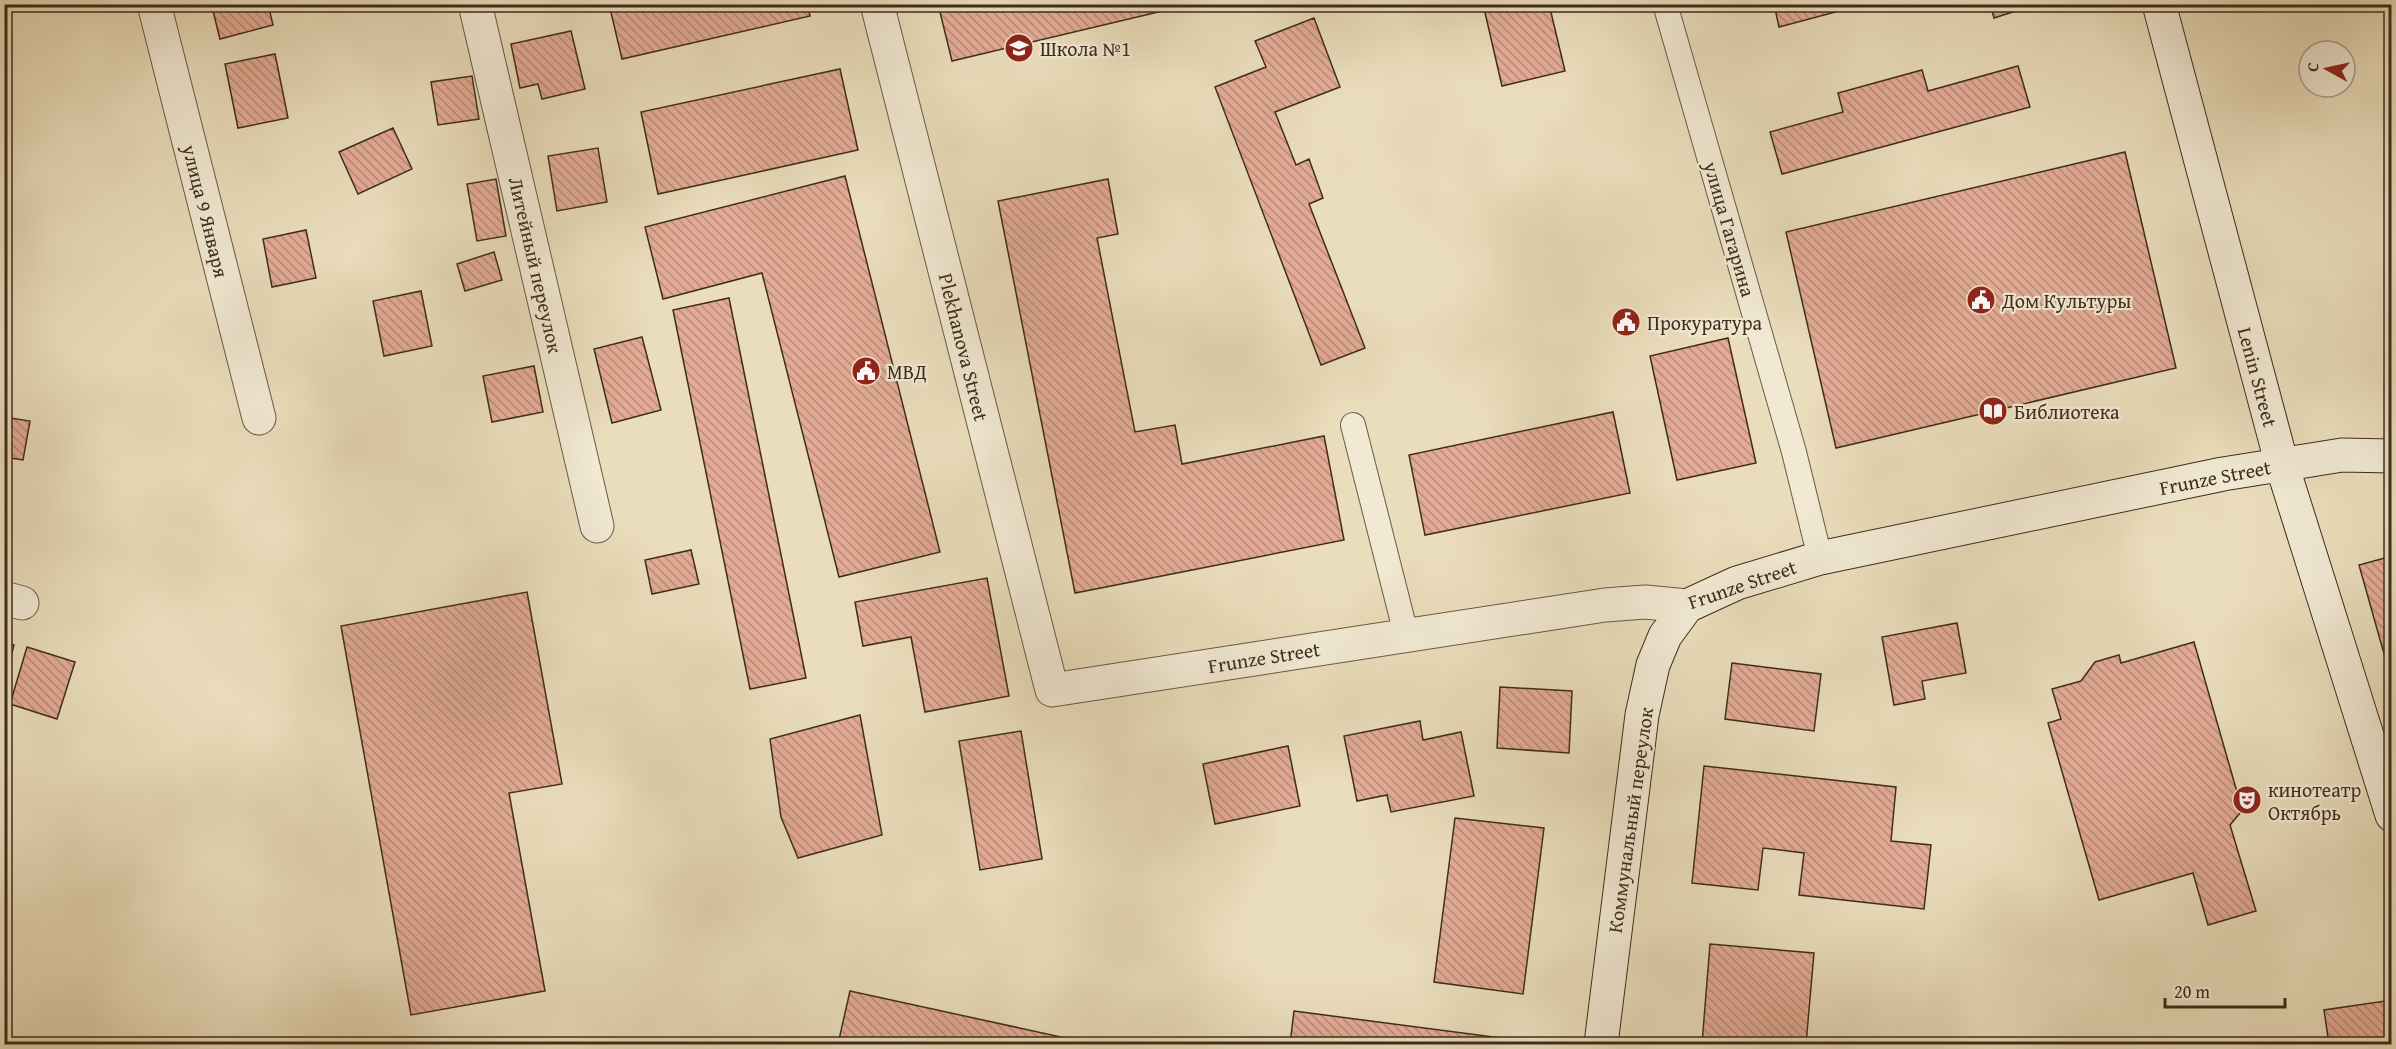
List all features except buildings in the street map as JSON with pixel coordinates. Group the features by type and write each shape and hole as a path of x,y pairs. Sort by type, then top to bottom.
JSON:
{"street":[{"name":"улица 9 Января","path":"154,4 259,418"},
{"name":"Литейный переулок","path":"475,4 597,526"},
{"name":"Plekhanova Street","path":"877,4 1052,690"},
{"name":"Lenin Street","path":"2159,4 2282,465 2391,815"},
{"name":"Frunze Street","path":"1052,690 1605,605 1645,602 1687,606 1737,583 1820,558 2223,474 2342,456 2391,456"},
{"name":"Коммунальный переулок","path":"1601,1044 1642,715 1653,665 1665,636 1687,606"}],"lane":[{"name":"улица Гагарина","path":"1665,4 1794,452 1820,558"},
{"path":"1353,425 1406,634"}],"place":[{"name":"Школа №1","path":"1019,48"},
{"name":"Дом Культуры","path":"1981,300"},
{"name":"Прокуратура","path":"1626,322"},
{"name":"МВД","path":"866,371"},
{"name":"Библиотека","path":"1993,411"},
{"name":"кинотеатр Октябрь","path":"2247,800"}]}
